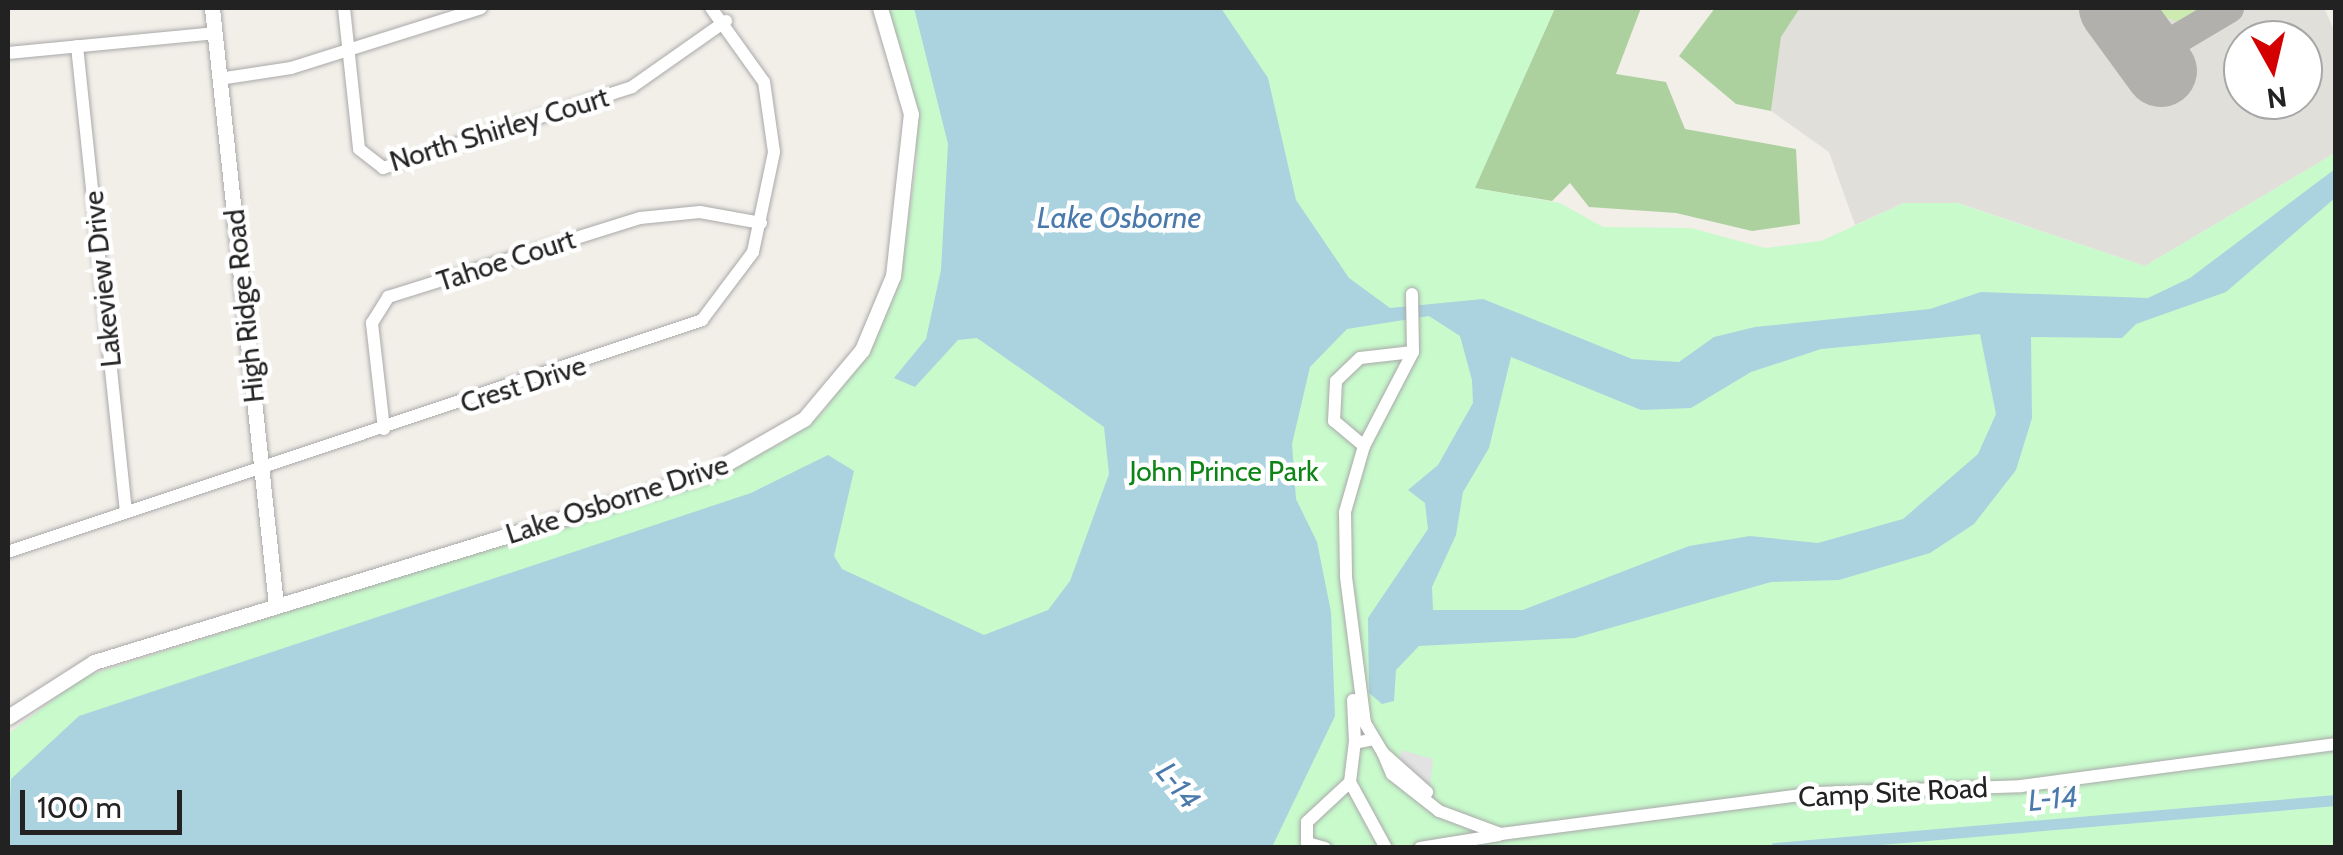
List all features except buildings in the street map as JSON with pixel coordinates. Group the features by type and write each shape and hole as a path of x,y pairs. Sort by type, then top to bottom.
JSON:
{"street":[{"name":"High Ridge Road","path":"212,8 276,605"},
{"path":"344,8 348,50"},
{"path":"219,79 348,50 481,8"},
{"name":"Crest Drive","path":"8,552 261,466 686,330 730,294 760,224 774,152 771,105 726,22 711,8"},
{"name":"Lake Osborne Drive","path":"8,717 94,662 727,466 826,398 876,324 908,197 907,82 880,8"},
{"name":"North Shirley Court","path":"348,50 359,150 382,168 618,92 726,22"},
{"path":"8,54 214,33"},
{"name":"Lakeview Drive","path":"77,46 126,511"},
{"name":"Tahoe Court","path":"384,428 372,323 388,298 640,218 700,212 760,224"},
{"name":"Camp Site Road","path":"1412,294 1413,352 1364,446 1345,512 1353,678 1374,739 1405,786 1457,820 1501,834 1815,793 2021,786 2336,744"},
{"path":"1364,446 1334,421 1336,381 1360,358 1413,352"},
{"path":"1353,678 1355,743 1350,782 1383,847"},
{"path":"1355,743 1374,739"},
{"path":"1325,848 1307,843 1306,822 1350,782"},
{"path":"1438,844 1457,836 1457,820"},
{"path":"1420,848 1501,834"}],"shaded area":[{"path":"1800,8 2324,8 2335,32 2335,153 2145,266 1958,203 1904,203 1855,225 1829,152 1771,111 1781,37"},
{"path":"1401,750 1433,759 1429,794 1399,768"}],"green space":[{"name":"John Prince Park","path":"886,8 1555,8 1475,188 1560,203 1603,227 1691,228 1765,248 1821,241 1904,203 1957,203 2145,266 2335,153 2335,847 8,848 8,734 83,677 621,505 779,445 824,412 891,292 907,228 917,158 910,76"},
{"path":"1555,8 1641,8 1616,74 1666,82 1685,129 1796,149 1800,224 1752,231 1676,213 1589,207 1570,183 1552,201 1474,188"},
{"path":"1715,8 1800,8 1781,37 1771,111 1736,104 1679,56"},
{"path":"2144,8 2209,8 2180,23"}],"water":[{"name":"Lake Osborne","path":"914,8 1221,8 1268,78 1296,200 1349,278 1390,308 1483,299 1632,359 1679,362 1714,337 1755,327 1930,309 1981,292 2148,298 2190,278 2335,169 2335,198 2226,292 2136,324 2122,338 2031,337 2032,418 2016,470 1974,524 1930,553 1839,580 1771,582 1575,638 1419,646 1396,670 1394,701 1382,704 1369,693 1368,618 1428,529 1425,503 1408,490 1438,465 1473,403 1472,380 1460,336 1429,316 1347,329 1310,367 1292,444 1296,499 1317,542 1331,612 1335,716 1272,847 8,848 11,779 79,716 751,493 828,455 854,471 834,556 842,569 984,635 1048,610 1070,581 1109,474 1104,427 977,338 958,340 915,387 894,378 926,339 941,270 948,144","holes":["1980,334 1996,414 1978,454 1903,519 1818,543 1750,536 1689,546 1523,610 1433,610 1432,587 1456,535 1463,492 1489,448 1511,357 1641,410 1691,408 1751,372 1821,349"]}],"waterway":[{"name":"L-14","path":"1775,848 2336,800"}],"taxiway":[{"path":"2150,55 2229,8"}],"runway":[{"path":"2115,8 2161,71"}]}
